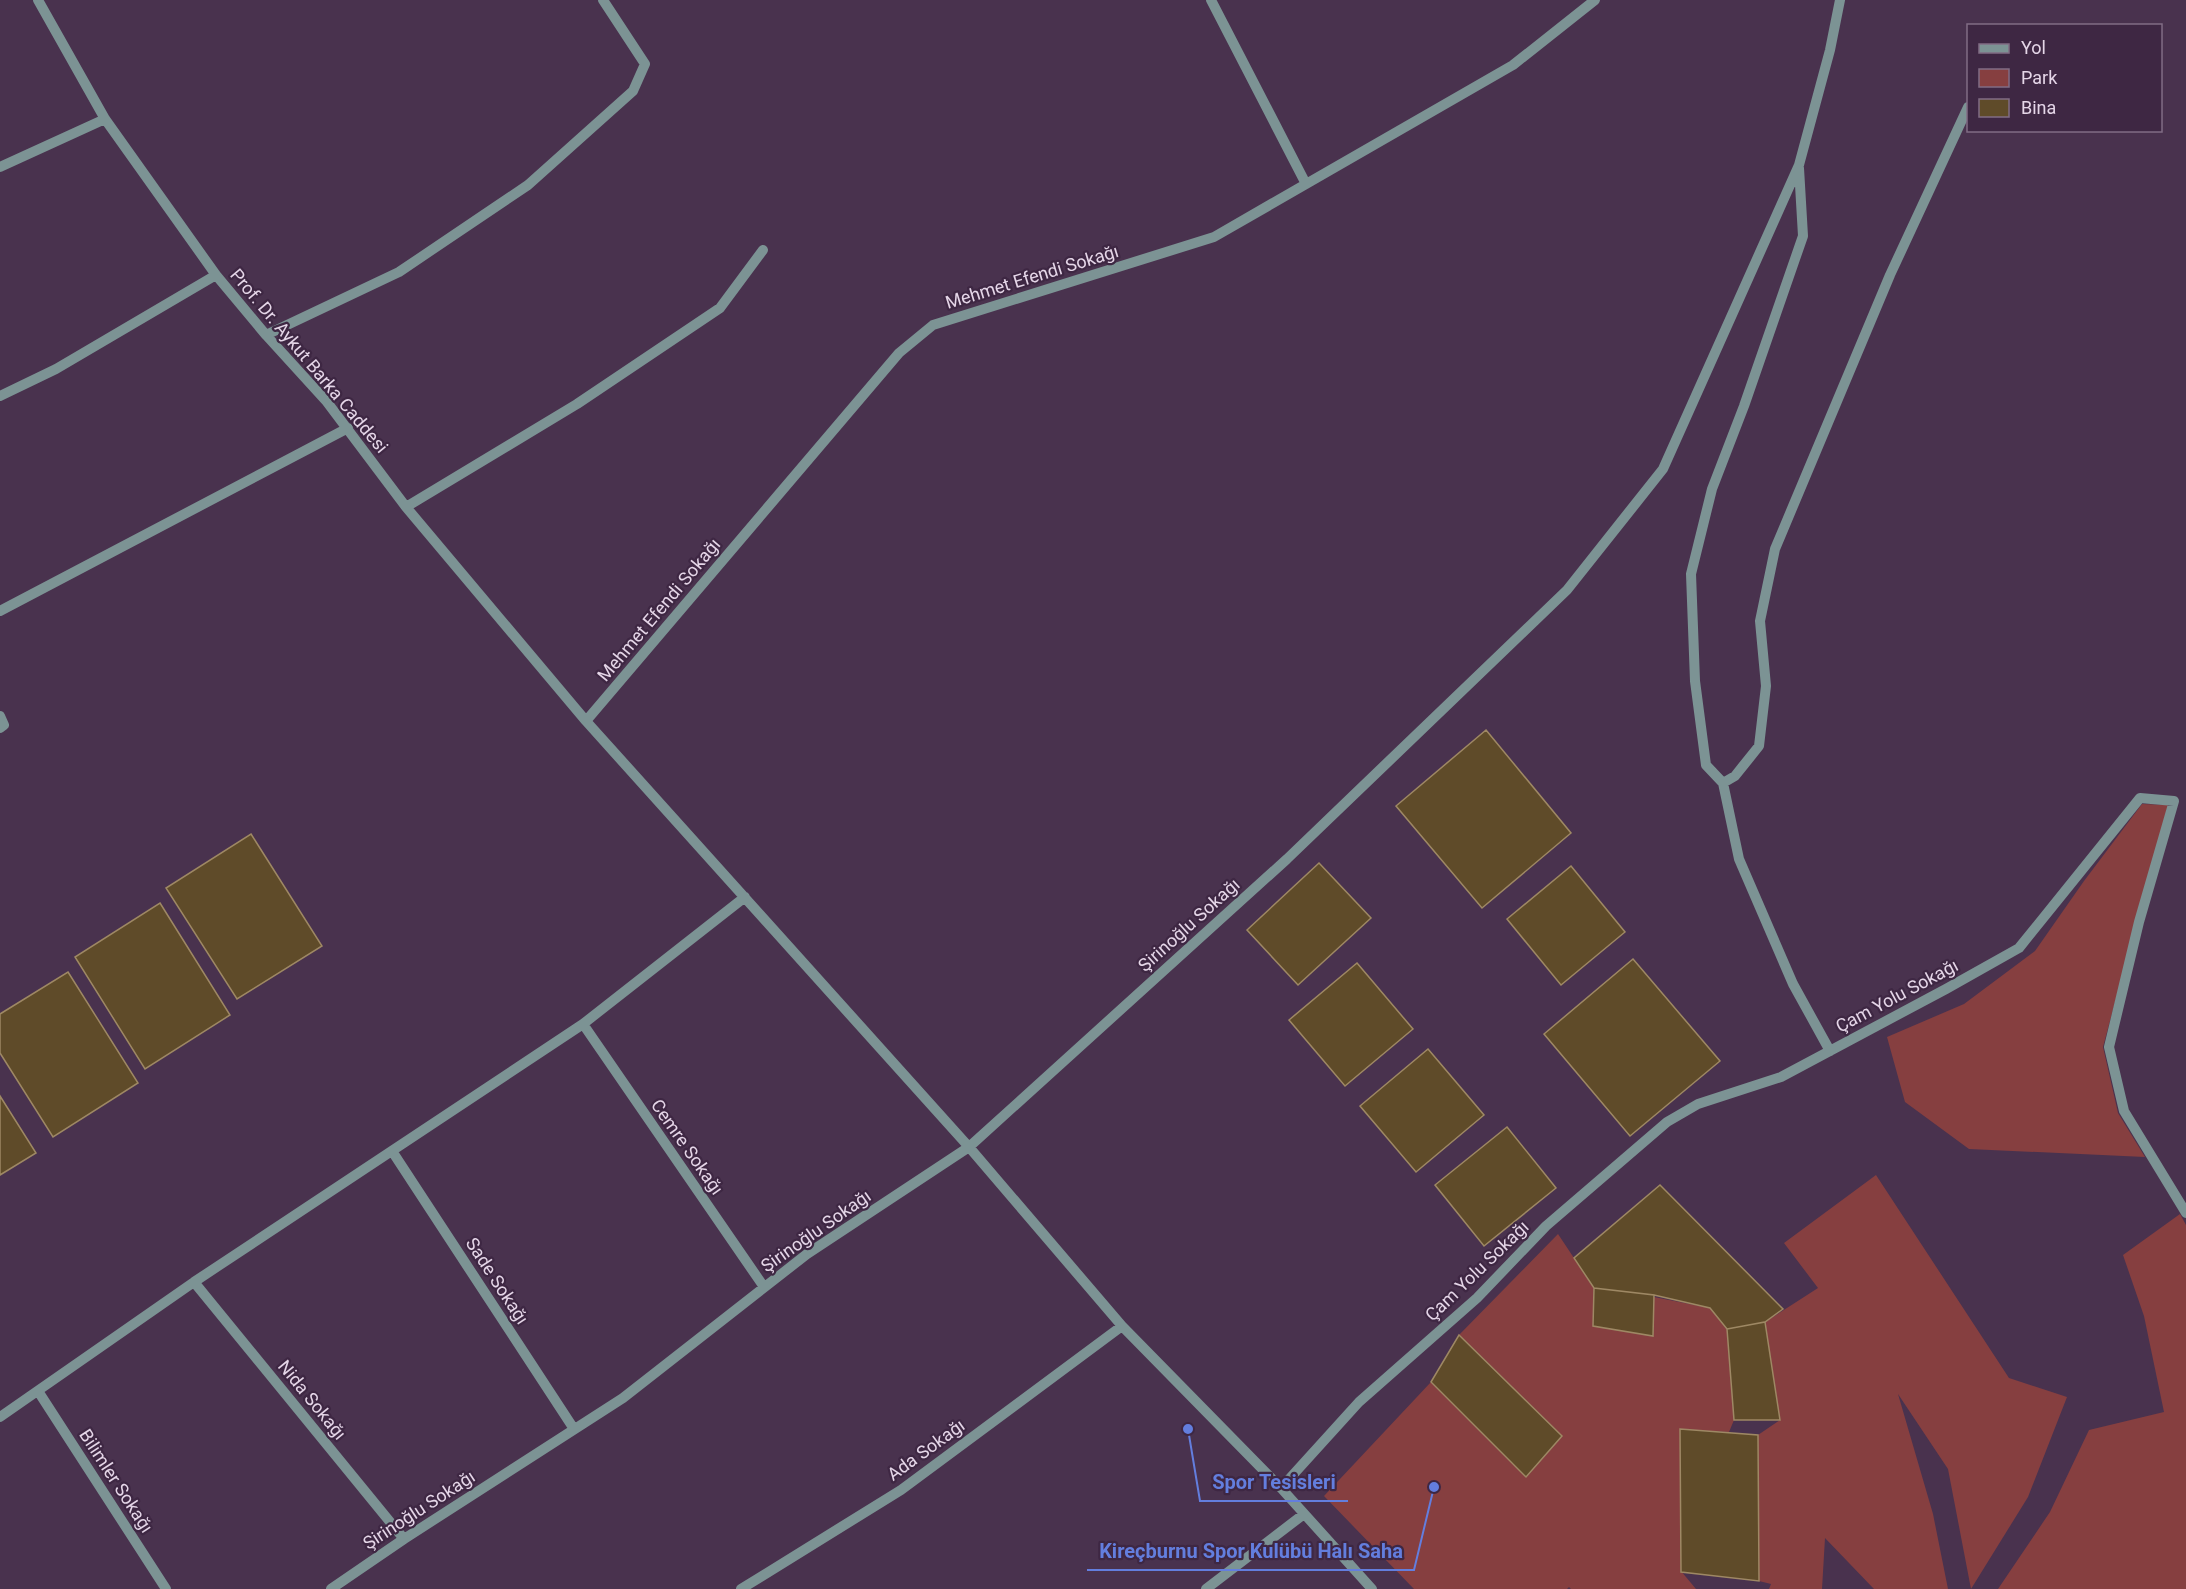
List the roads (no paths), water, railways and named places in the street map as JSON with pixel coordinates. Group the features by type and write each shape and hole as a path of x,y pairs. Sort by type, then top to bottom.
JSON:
{"street":[{"name":"Prof. Dr. Aykut Barka Caddesi","path":"38,0 105,119 216,275 348,428 406,507 586,721 969,1147 1122,1326 1281,1488 1372,1589"},
{"path":"266,335 399,272 528,185 633,91 645,64 603,0"},
{"path":"1211,0 1306,184"},
{"name":"Mehmet Efendi Sokağı","path":"586,721 899,353 933,325 1214,237 1513,65 1595,0"},
{"path":"1830,1051 1793,984 1738,859 1722,783 1706,765 1695,681 1691,574 1712,489 1744,406 1803,236 1799,165 1830,50 1840,0"},
{"path":"1722,783 1735,776 1759,746 1766,686 1760,621 1774,549 1890,275 1967,109"},
{"path":"0,167 105,119"},
{"name":"Şirinoğlu Sokağı","path":"331,1589 622,1398 807,1254 969,1147 1287,859 1567,590 1663,469 1799,165"},
{"path":"406,507 577,404 720,308 763,250"},
{"path":"0,396 56,369 216,275"},
{"path":"0,611 348,428"},
{"path":"0,716 4,726 0,728"},
{"name":"Çam Yolu Sokağı","path":"1281,1488 1359,1402 1478,1298 1546,1226 1667,1122 1698,1104 1781,1077 2019,948 2140,798 2174,801 2139,922 2109,1047 2124,1111 2186,1213"},
{"path":"0,1417 194,1282 583,1024 745,897"},
{"name":"Cemre Sokağı","path":"583,1024 764,1287"},
{"name":"Sade Sokağı","path":"392,1151 574,1429"},
{"name":"Nida Sokağı","path":"194,1282 404,1539"},
{"name":"Ada Sokağı","path":"741,1589 901,1490 1122,1326"},
{"name":"Bilimler Sokağı","path":"38,1391 166,1589"},
{"path":"1206,1589 1304,1514"}],"place":[{"name":"Spor Tesisleri","path":"1188,1429"},
{"name":"Kireçburnu Spor Kulübü Halı Saha","path":"1434,1487"}]}
